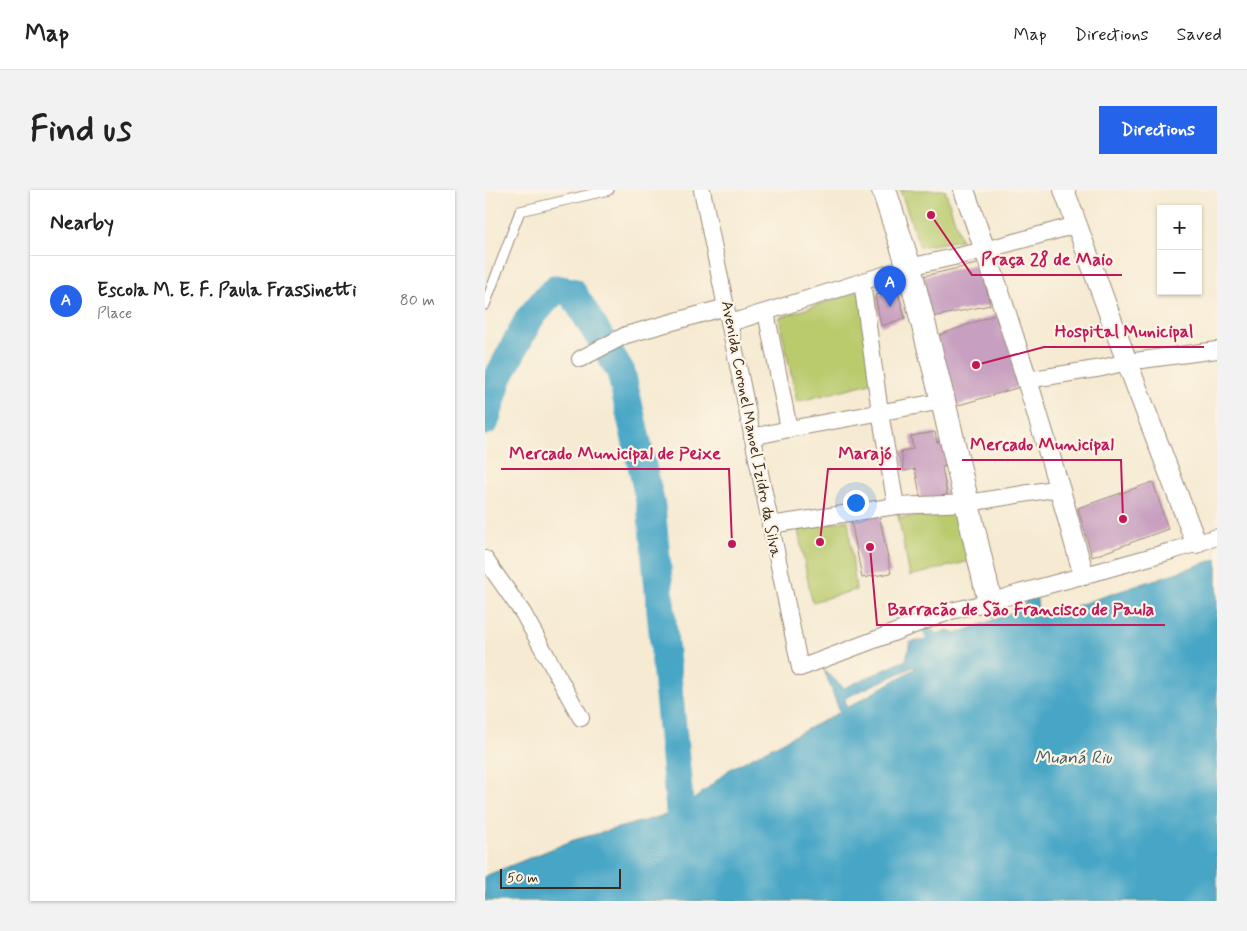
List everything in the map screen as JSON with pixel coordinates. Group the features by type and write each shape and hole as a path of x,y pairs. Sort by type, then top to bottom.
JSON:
{"main road":[{"path":"884,190 909,267 990,602"}],"street":[{"name":"Avenida Coronel Manoel Izidro da Silva","path":"701,190 800,668 990,602"},
{"path":"963,190 985,250 1027,380 1084,575"},
{"path":"1064,190 1196,543"},
{"path":"730,323 909,267 985,250 1076,225"},
{"path":"862,282 880,412 896,506"},
{"path":"580,359 626,335 726,307"},
{"path":"766,312 789,429"},
{"path":"1027,380 1127,362 1217,350"},
{"path":"752,437 880,412 943,402"},
{"path":"770,525 896,506 967,504 1059,488"},
{"path":"990,602 1217,537"},
{"path":"485,558 523,613 581,718"}],"lane":[{"path":"485,305 520,211 609,190"}],"green space":[{"path":"900,190 945,190 961,240 920,247"},
{"path":"859,291 878,381 797,402 779,318"},
{"path":"896,506 901,518 952,510 970,561 910,576"},
{"path":"848,520 856,590 812,602 798,530"}],"water":[{"name":"Muaná Riu","path":"1217,559 1217,901 485,901 485,876 574,840 680,811 730,769 840,712 824,670 844,688 906,660 910,642 927,640 921,626 930,626 936,634 948,630 956,634 1024,608 1026,594 1036,592 1039,618","holes":["913,667 916,668 847,708 845,698"]}],"building":[{"path":"981,263 990,305 928,318 919,277"},
{"path":"898,292 905,318 881,326 875,295"},
{"path":"1000,313 1020,387 949,408 931,338"},
{"path":"935,432 937,442 949,440 953,465 942,467 947,495 921,500 915,469 904,471 901,451 913,449 911,436"},
{"path":"1153,482 1168,529 1092,557 1078,508"},
{"path":"879,514 891,573 862,578 851,520"}],"waterway":[{"path":"485,421 498,378 529,319 556,289 572,292 621,372 651,506 680,811"}],"place":[{"name":"Praça 28 de Maio","path":"931,215"},
{"name":"Escola M. E. F. Paula Frassinetti","path":"890,307"},
{"name":"Hospital Municipal","path":"976,365"},
{"name":"Mercado Municipal","path":"1123,519"},
{"name":"Marajó","path":"820,542"},
{"name":"Mercado Municipal de Peixe","path":"732,544"},
{"name":"Barracão de São Francisco de Paula","path":"870,547"}]}
